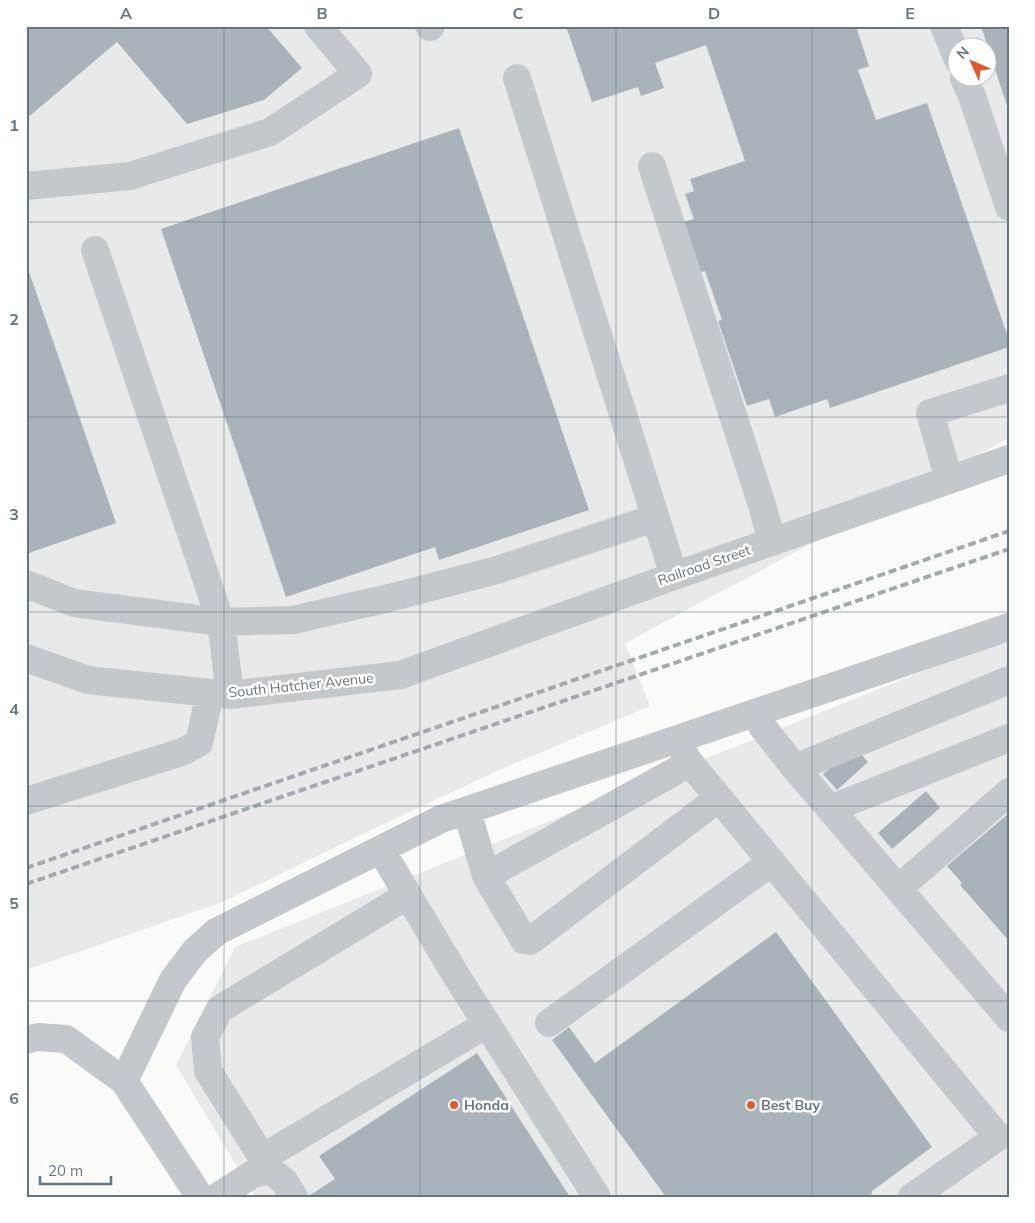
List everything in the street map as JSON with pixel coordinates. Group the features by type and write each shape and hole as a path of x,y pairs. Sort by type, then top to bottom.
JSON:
{"street":[{"path":"26,186 130,176 270,132 358,74 318,26"},
{"path":"944,26 949,38"},
{"path":"517,78 674,576"},
{"path":"968,88 1009,207"},
{"path":"652,166 762,505 772,542"},
{"path":"26,801 182,752 199,742 220,694 221,622 95,250"},
{"path":"949,480 930,412 1009,388"},
{"name":"Railroad Street","path":"400,675 674,576 1009,459"},
{"path":"26,584 74,603 221,622 293,620 497,570 655,518"},
{"path":"124,1081 173,980 195,951 216,932 441,819 758,712 1007,632"},
{"name":"South Hatcher Avenue","path":"26,658 88,680 220,694 400,675"},
{"path":"795,768 1009,680"},
{"path":"758,712 762,726 795,768 1009,1018"},
{"path":"830,808 1009,738"},
{"path":"679,739 686,758 1003,1144 912,1197"},
{"path":"486,876 690,763"},
{"path":"899,888 1009,792"},
{"path":"467,811 486,876 524,940 530,942 719,798"},
{"path":"381,850 456,976 597,1197"},
{"path":"549,1023 772,862"},
{"path":"294,1197 284,1181 266,1164 208,1072 205,1037 220,1009 408,895"},
{"path":"217,1197 487,1024"},
{"path":"26,1040 38,1037 66,1039 124,1081 200,1197"}],"shaded area":[{"path":"26,26 1009,26 1009,438 625,643 650,706 497,771 223,902 26,970"},
{"path":"1009,637 1009,1197 255,1197 176,1065 235,947"}],"building":[{"path":"26,26 266,26 302,68 264,100 187,124 117,42 26,119"},
{"path":"566,26 856,26 869,66 858,70 876,120 927,103 1009,340 1009,347 830,408 827,399 775,417 769,399 747,406 718,321 722,320 705,271 701,272 684,222 694,219 685,194 694,191 690,179 745,161 706,45 655,63 664,88 641,96 638,87 592,102"},
{"path":"981,26 1009,26 1008,109 998,78 998,38 985,38"},
{"path":"459,128 589,510 439,560 435,547 286,597 161,229"},
{"path":"26,263 116,523 26,554"},
{"path":"854,747 868,762 837,790 823,774"},
{"path":"926,791 940,808 892,849 878,833"},
{"path":"1009,813 1009,941 960,885 962,883 947,866"},
{"name":"Best Buy","path":"776,932 932,1147 872,1191 871,1197 666,1197 552,1040 569,1027 595,1063"},
{"name":"Honda","path":"477,1053 570,1197 360,1197 359,1195 357,1197 307,1197 335,1179 319,1156"}],"railway":[{"path":"26,868 1009,531"},
{"path":"26,884 1009,549"}],"place":[{"name":"Honda","path":"454,1105"},
{"name":"Best Buy","path":"751,1105"}]}
